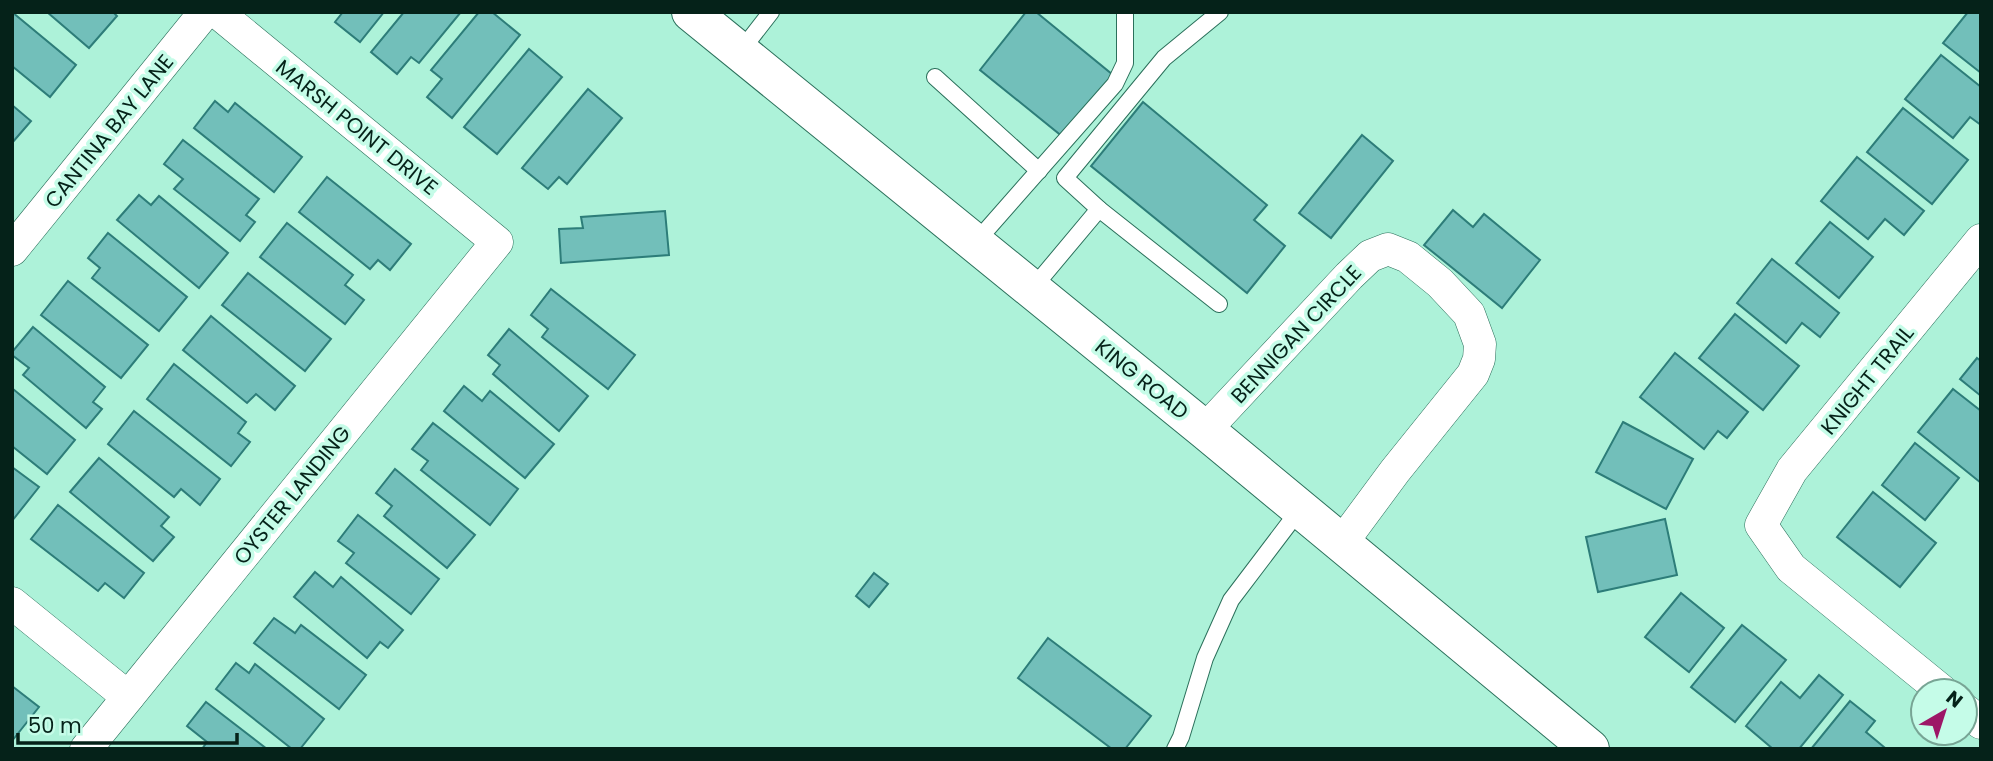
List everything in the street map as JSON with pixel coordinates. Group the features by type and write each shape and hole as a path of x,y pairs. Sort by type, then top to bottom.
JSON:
{"street":[{"name":"CANTINA BAY LANE","path":"12,250 205,12"},
{"name":"MARSH POINT DRIVE","path":"217,12 497,242"},
{"name":"KING ROAD","path":"691,12 1205,430 1590,749"},
{"name":"KNIGHT TRAIL","path":"1925,677 1791,568 1761,525 1793,470 1981,240"},
{"name":"OYSTER LANDING","path":"86,749 497,242"},
{"name":"BENNIGAN CIRCLE","path":"1205,430 1370,256 1388,249 1408,257 1440,283 1469,314 1480,344 1479,359 1473,374 1395,471 1341,544"},
{"path":"12,603 128,697"}],"lane":[{"path":"740,52 771,12"},
{"path":"975,243 1115,84 1125,63 1125,12"},
{"path":"1219,304 1098,209 1065,178 1164,58 1220,12"},
{"path":"935,77 1039,171"},
{"path":"1031,289 1098,209"},
{"path":"1175,749 1205,657 1231,600 1300,509"}],"building":[{"path":"12,12 76,65 50,97 12,66"},
{"path":"47,12 113,12 117,16 89,48"},
{"path":"343,12 384,12 360,42 335,22"},
{"path":"404,12 461,12 419,63 411,57 397,74 371,52"},
{"path":"479,12 492,12 520,35 452,118 427,97 442,79 431,70"},
{"path":"1026,12 1036,12 1113,75 1063,137 980,70"},
{"path":"1968,12 1981,12 1981,73 1943,43"},
{"path":"529,49 562,77 497,154 464,127"},
{"path":"1941,55 1981,87 1981,125 1970,117 1953,138 1905,99"},
{"path":"588,89 622,118 567,184 559,177 548,189 522,168"},
{"path":"215,101 228,112 235,103 302,157 274,192 194,128"},
{"path":"1143,102 1267,205 1254,220 1285,246 1247,293 1091,166"},
{"path":"12,105 31,121 12,143"},
{"path":"1903,108 1968,160 1932,204 1867,152"},
{"path":"1362,135 1393,161 1331,238 1299,213"},
{"path":"183,140 259,199 246,215 255,222 240,241 174,189 183,179 164,164"},
{"path":"1857,157 1924,211 1904,235 1885,219 1868,239 1821,201"},
{"path":"327,177 411,244 390,270 378,260 370,269 299,212"},
{"path":"139,195 151,205 159,196 228,253 199,288 117,220"},
{"path":"1453,210 1473,227 1484,214 1540,260 1502,308 1424,245"},
{"path":"665,211 669,255 561,263 559,229 583,228 581,217"},
{"path":"1830,222 1873,257 1839,298 1796,263"},
{"path":"287,223 353,275 345,285 364,300 345,324 260,257"},
{"path":"108,233 187,297 159,331 92,278 100,268 88,258"},
{"path":"1772,259 1839,313 1820,337 1802,323 1786,343 1737,303"},
{"path":"248,273 331,339 305,371 222,305"},
{"path":"68,281 148,345 121,378 41,315"},
{"path":"551,289 635,355 608,389 542,337 548,329 531,315"},
{"path":"1735,314 1799,366 1763,410 1699,358"},
{"path":"211,316 295,386 275,410 256,394 247,403 183,350"},
{"path":"33,327 105,387 93,402 102,409 86,428 23,375 29,368 12,355"},
{"path":"509,329 588,396 559,431 493,374 500,365 488,355"},
{"path":"1675,353 1748,412 1727,438 1718,431 1704,449 1640,397"},
{"path":"1977,358 1981,361 1981,396 1960,379"},
{"path":"174,364 246,422 238,433 250,442 231,466 147,399"},
{"path":"464,386 482,401 490,391 554,444 525,478 444,411"},
{"path":"13,389 75,440 47,474 12,446"},
{"path":"1953,389 1981,411 1981,483 1918,432"},
{"path":"134,411 220,479 200,505 181,489 174,497 108,444"},
{"path":"1623,422 1693,459 1666,509 1596,472"},
{"path":"433,423 518,489 490,525 421,470 428,461 412,449"},
{"path":"1915,443 1959,478 1925,520 1882,485"},
{"path":"99,458 169,517 161,526 174,537 153,561 70,492"},
{"path":"12,467 39,487 12,521"},
{"path":"395,469 475,535 447,568 384,516 392,506 376,493"},
{"path":"1873,492 1936,543 1900,587 1837,537"},
{"path":"58,505 144,573 124,598 105,583 98,591 31,539"},
{"path":"358,515 439,579 411,614 346,563 354,553 338,541"},
{"path":"1665,519 1677,575 1598,592 1586,537"},
{"path":"315,572 333,587 341,577 403,630 388,648 380,642 367,658 294,597"},
{"path":"874,573 888,584 869,607 856,596"},
{"path":"1681,593 1724,628 1689,672 1645,637"},
{"path":"274,618 295,633 301,625 366,675 339,709 254,643"},
{"path":"1742,625 1786,660 1735,722 1691,687"},
{"path":"1048,638 1151,716 1125,749 1112,749 1018,678"},
{"path":"236,663 249,673 255,664 324,719 300,749 292,749 216,689"},
{"path":"1819,675 1843,695 1799,749 1773,749 1746,726 1781,682 1800,698"},
{"path":"12,686 39,707 12,741"},
{"path":"1850,701 1875,721 1866,732 1884,747 1811,749"},
{"path":"206,702 267,749 202,749 207,742 187,726"}]}
